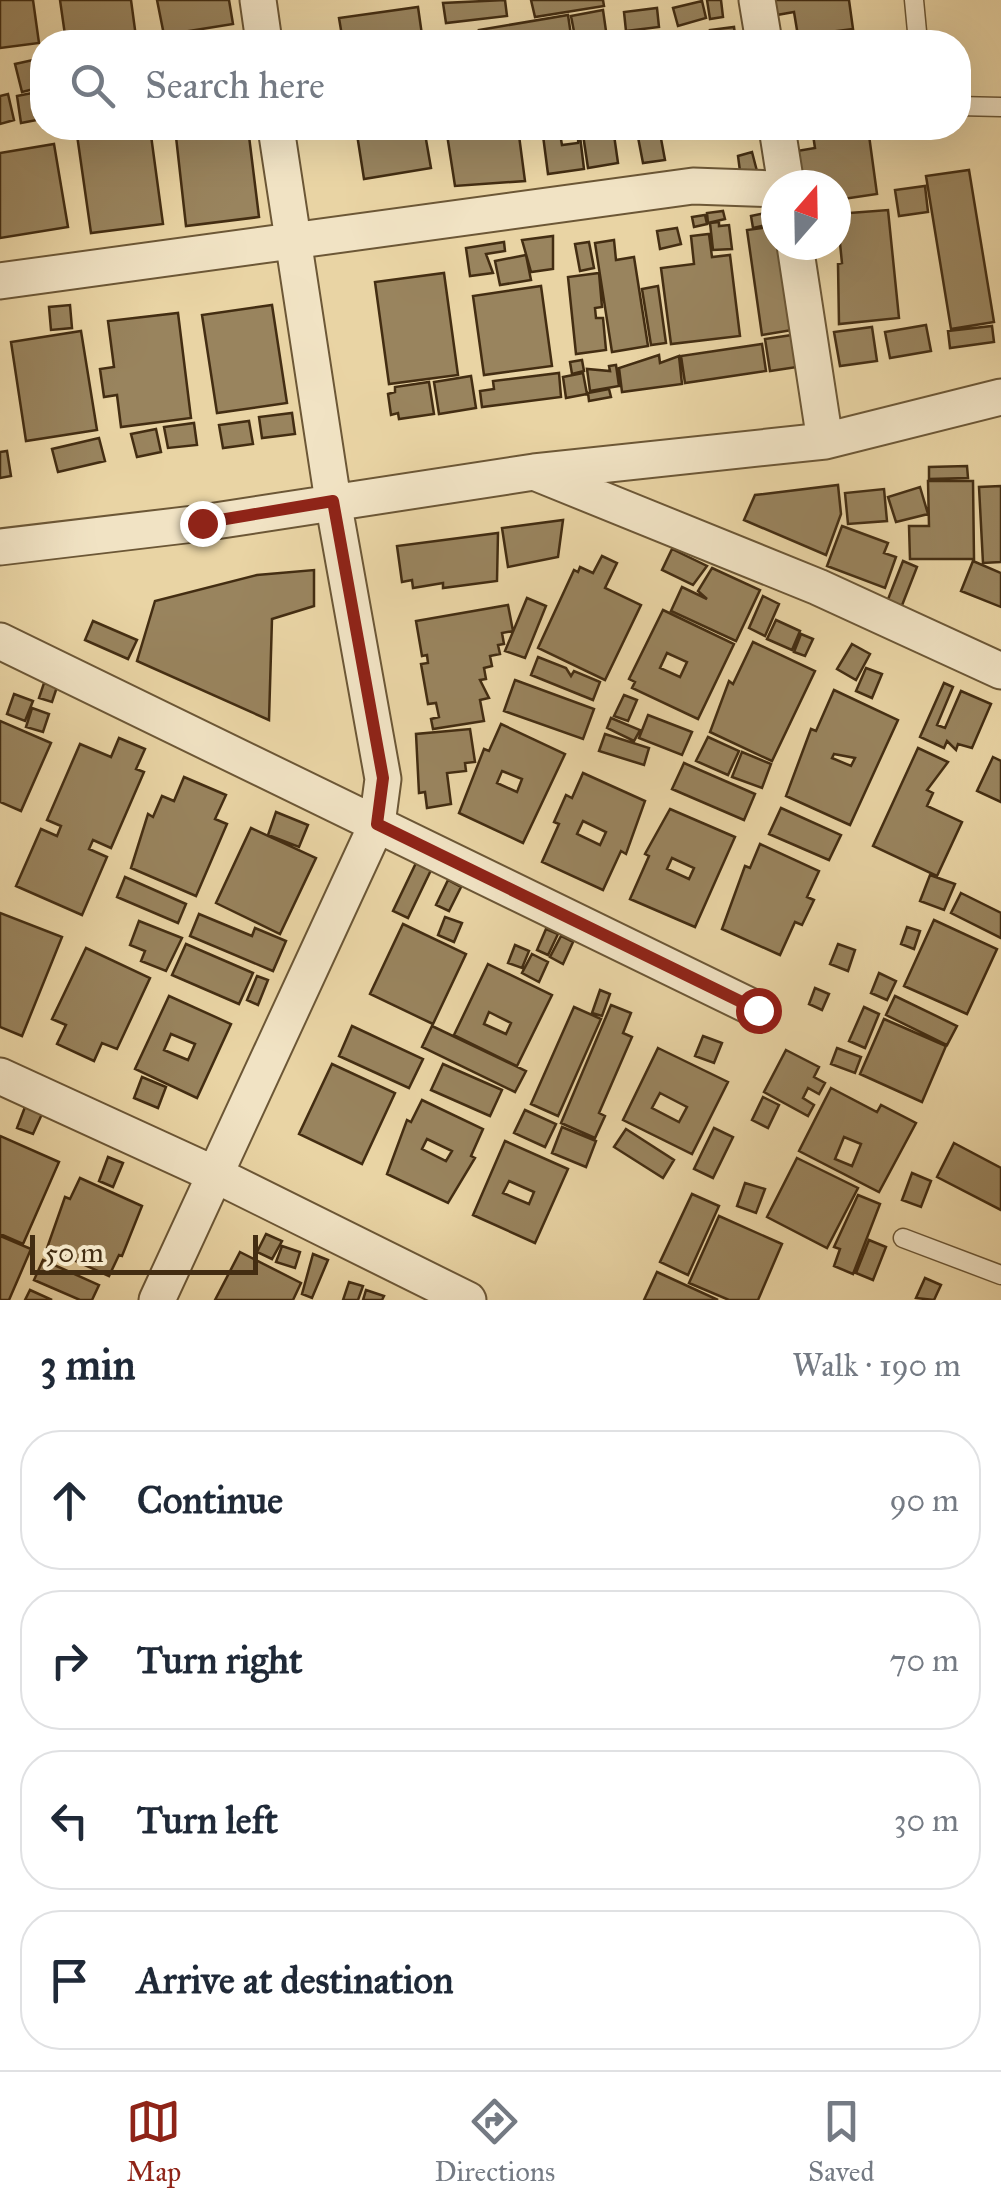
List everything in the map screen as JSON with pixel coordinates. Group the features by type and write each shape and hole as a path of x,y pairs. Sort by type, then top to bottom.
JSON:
{"street":[{"path":"258,0 262,30"},
{"path":"757,0 762,30"},
{"path":"157,1300 377,824 383,778 333,501 278,140"},
{"path":"779,140 784,170"},
{"path":"0,281 292,244 693,186 761,188"},
{"path":"797,260 825,440"},
{"path":"0,547 202,523 534,472 825,440 1001,398"},
{"path":"534,472 818,587 1001,671"},
{"path":"0,640 758,1010"},
{"path":"0,1076 216,1175 468,1300"}],"lane":[{"path":"914,0 917,30"},
{"path":"971,107 1001,108"},
{"path":"902,1238 1001,1275"}],"building":[{"path":"0,0 33,0 37,30 30,30 30,44 0,48"},
{"path":"60,0 131,0 135,30 64,30"},
{"path":"157,0 229,0 233,24 163,30"},
{"path":"505,0 507,16 446,23 443,3"},
{"path":"531,0 603,0 604,6 535,17"},
{"path":"707,0 721,0 723,17 710,19"},
{"path":"775,0 849,0 853,29 797,30 794,12 777,15"},
{"path":"702,1 706,18 678,26 673,8"},
{"path":"418,7 421,30 341,30 339,18"},
{"path":"657,8 659,27 626,30 624,12"},
{"path":"603,10 606,30 574,30 571,16"},
{"path":"568,15 570,30 479,30"},
{"path":"30,61 30,90 22,92 15,64"},
{"path":"30,93 30,121 21,123 17,96"},
{"path":"8,94 14,120 0,124 0,96"},
{"path":"78,140 152,140 163,224 91,233"},
{"path":"176,140 249,140 259,217 186,226"},
{"path":"358,140 426,140 431,168 364,179"},
{"path":"448,140 520,140 525,181 455,186"},
{"path":"544,140 561,140 562,145 580,140 584,169 548,174"},
{"path":"584,140 615,140 618,163 588,168"},
{"path":"639,140 661,140 665,160 643,163"},
{"path":"814,140 870,140 877,194 851,198 851,170 800,170 797,151 815,148"},
{"path":"54,144 68,227 0,238 0,153"},
{"path":"752,152 758,175 741,179 738,156"},
{"path":"969,170 994,322 951,329 926,176"},
{"path":"925,186 928,212 899,216 895,190"},
{"path":"888,210 899,318 839,324 838,264 851,260 851,213"},
{"path":"723,211 725,219 708,223 707,213"},
{"path":"761,214 761,226 753,228 751,216"},
{"path":"705,215 707,224 694,227 692,217"},
{"path":"719,222 719,226 729,225 732,249 713,250 710,223"},
{"path":"677,228 681,244 660,249 657,231"},
{"path":"761,228 761,260 787,260 792,330 762,335 747,230"},
{"path":"709,234 712,257 730,255 740,336 671,344 661,268 694,264 691,236"},
{"path":"553,236 553,269 531,272 522,240"},
{"path":"614,240 616,260 634,257 648,346 612,352 595,243"},
{"path":"504,242 505,251 486,254 493,273 470,276 466,248"},
{"path":"589,242 594,268 580,271 575,244"},
{"path":"526,255 531,280 500,285 495,261"},
{"path":"444,273 458,375 389,384 375,282"},
{"path":"599,273 602,307 595,308 596,318 603,318 606,350 576,354 568,277"},
{"path":"541,286 552,366 484,375 473,296"},
{"path":"658,286 666,343 651,345 642,289"},
{"path":"70,305 72,328 51,330 49,307"},
{"path":"272,305 287,403 217,413 202,315"},
{"path":"178,313 191,418 121,427 117,395 104,397 100,369 114,367 108,321"},
{"path":"926,325 931,351 890,358 885,332"},
{"path":"992,326 994,342 950,348 948,331"},
{"path":"872,327 877,361 840,366 834,332"},
{"path":"81,331 97,430 26,441 11,342"},
{"path":"792,335 797,367 770,371 765,339"},
{"path":"762,344 766,371 685,383 681,356"},
{"path":"659,355 660,363 679,356 682,384 622,392 619,368"},
{"path":"582,360 584,371 572,374 570,362"},
{"path":"616,365 619,386 590,391 587,369 610,371 609,366"},
{"path":"559,373 561,397 482,407 480,391 494,389 493,381"},
{"path":"583,373 587,394 566,398 563,377"},
{"path":"471,376 476,408 439,414 434,382"},
{"path":"429,382 434,414 399,419 398,413 391,415 388,394 395,392 395,387"},
{"path":"609,389 611,397 589,401 588,393"},
{"path":"292,413 295,434 262,438 259,417"},
{"path":"249,421 253,444 223,448 219,425"},
{"path":"194,423 197,445 168,448 164,427"},
{"path":"156,429 161,452 137,457 131,434"},
{"path":"99,438 105,461 58,472 52,449"},
{"path":"7,451 11,476 0,478 0,452"},
{"path":"967,466 968,478 929,479 929,467"},
{"path":"928,481 973,481 974,559 910,559 909,526 929,526"},
{"path":"838,485 841,514 826,555 744,520 755,495"},
{"path":"1001,486 1001,562 983,563 979,487"},
{"path":"920,487 928,514 896,522 888,497"},
{"path":"884,489 887,521 848,524 845,493"},
{"path":"563,520 558,557 508,567 502,528"},
{"path":"842,526 888,543 884,553 896,557 885,588 827,566"},
{"path":"498,533 497,581 443,588 443,583 413,588 412,580 402,582 397,546"},
{"path":"672,549 707,566 693,585 662,570"},
{"path":"602,556 617,563 605,588 641,605 605,680 538,648 574,570 578,572 580,567 593,573"},
{"path":"903,561 917,567 899,613 885,607"},
{"path":"973,561 1001,573 1001,607 961,591"},
{"path":"712,568 760,590 736,641 671,611 682,587 707,599 698,591"},
{"path":"314,570 314,606 272,619 269,720 137,661 155,601 257,575"},
{"path":"763,596 779,604 765,636 749,628"},
{"path":"527,598 546,606 525,658 505,651"},
{"path":"508,605 513,631 502,633 504,644 498,645 500,654 490,656 492,666 484,668 486,679 480,680 489,698 480,700 484,721 433,729 431,719 439,717 436,703 428,704 421,664 428,663 427,655 422,656 416,621"},
{"path":"663,610 734,644 698,719 632,688 635,682 629,679","holes":["667,653 687,662 680,677 660,668"]},
{"path":"776,620 800,631 792,650 767,639"},
{"path":"93,621 137,640 128,659 85,640"},
{"path":"801,634 813,639 805,656 794,652"},
{"path":"753,642 815,671 772,761 710,732 729,681 733,684"},
{"path":"852,644 870,654 856,680 837,669"},
{"path":"538,657 566,668 571,676 574,671 600,682 593,700 531,675"},
{"path":"866,668 882,674 872,698 856,691"},
{"path":"515,680 594,709 583,739 504,711"},
{"path":"44,683 57,687 52,702 39,698"},
{"path":"944,683 953,687 937,725 945,728 961,691 991,704 972,748 958,744 956,750 947,741 944,748 920,737"},
{"path":"834,690 898,720 850,825 786,796 811,729 816,731","holes":["834,754 855,758 851,766 832,758"]},
{"path":"14,694 33,701 25,721 7,714"},
{"path":"624,695 637,700 628,721 614,716"},
{"path":"32,708 49,714 43,732 26,727"},
{"path":"648,715 692,732 682,755 639,738"},
{"path":"611,718 640,730 634,741 607,728"},
{"path":"0,721 51,743 21,811 0,802"},
{"path":"501,724 565,754 523,843 459,813 484,749 489,751","holes":["502,771 522,779 517,792 497,783"]},
{"path":"470,729 475,762 465,763 466,771 447,773 451,804 427,808 425,792 419,793 416,734"},
{"path":"605,734 649,748 644,765 599,751"},
{"path":"708,737 739,751 728,775 696,761"},
{"path":"119,738 145,749 136,769 144,772 111,848 93,840 89,849 107,857 82,915 16,886 41,829 57,836 61,826 47,820 80,744 111,757"},
{"path":"918,748 948,762 927,790 933,793 927,806 962,822 937,876 873,846"},
{"path":"742,752 771,764 762,788 732,777"},
{"path":"993,757 1001,761 1001,802 977,791"},
{"path":"684,763 755,794 744,820 672,789"},
{"path":"583,773 645,801 626,854 621,851 603,890 542,862 559,824 554,822 566,795 572,798","holes":["583,821 606,832 600,845 577,834"]},
{"path":"184,777 226,795 215,819 227,824 196,896 131,868 148,814 153,817 162,796 174,801"},
{"path":"781,808 841,835 829,860 769,834"},
{"path":"670,809 735,837 695,927 630,899 649,856 645,854","holes":["672,858 694,868 689,879 667,869"]},
{"path":"276,812 308,825 299,847 268,835"},
{"path":"251,828 316,858 280,934 216,903"},
{"path":"760,844 819,871 807,897 814,900 802,925 795,922 780,955 722,929 745,866 750,868"},
{"path":"416,863 431,870 408,918 393,911"},
{"path":"930,875 955,884 944,910 920,901"},
{"path":"125,877 186,904 178,923 117,897"},
{"path":"448,880 461,887 449,911 436,905"},
{"path":"961,893 1001,913 1001,938 951,913"},
{"path":"0,913 62,937 22,1036 0,1027"},
{"path":"199,914 252,936 255,928 286,941 273,971 190,936"},
{"path":"445,917 462,923 454,942 438,935"},
{"path":"934,920 997,949 967,1014 904,986"},
{"path":"139,921 182,938 166,971 141,961 145,951 130,945"},
{"path":"403,924 466,954 433,1024 370,994"},
{"path":"907,927 920,931 914,949 901,944"},
{"path":"546,929 558,934 548,955 537,950"},
{"path":"561,936 573,942 563,964 550,957"},
{"path":"186,944 253,973 239,1004 172,975"},
{"path":"838,944 855,950 848,971 830,964"},
{"path":"515,945 529,951 522,968 508,963"},
{"path":"86,948 150,978 117,1049 102,1043 94,1061 57,1044 66,1025 52,1019"},
{"path":"532,954 548,962 539,982 522,973"},
{"path":"488,964 552,995 517,1066 454,1035","holes":["489,1012 511,1023 506,1034 484,1024"]},
{"path":"879,973 896,981 887,1000 871,993"},
{"path":"257,976 268,980 258,1005 247,1000"},
{"path":"815,988 829,994 822,1010 809,1004"},
{"path":"600,990 610,994 602,1016 592,1013"},
{"path":"169,996 231,1024 197,1098 135,1069","holes":["171,1034 195,1044 188,1060 164,1050"]},
{"path":"895,996 957,1026 947,1045 886,1015"},
{"path":"611,1005 631,1013 623,1033 632,1037 599,1113 605,1116 595,1138 561,1123"},
{"path":"574,1007 601,1019 558,1116 531,1104"},
{"path":"864,1007 879,1014 865,1048 849,1041"},
{"path":"884,1019 946,1046 922,1102 860,1074"},
{"path":"352,1026 423,1059 409,1088 339,1056"},
{"path":"432,1026 526,1071 515,1092 422,1047"},
{"path":"703,1036 722,1043 714,1063 695,1056"},
{"path":"658,1048 728,1082 692,1154 623,1120","holes":["660,1093 687,1107 679,1122 652,1108"]},
{"path":"837,1048 861,1057 855,1073 831,1064"},
{"path":"786,1050 819,1067 814,1077 825,1083 819,1094 808,1088 803,1098 814,1105 808,1116 764,1092"},
{"path":"332,1064 395,1093 362,1164 299,1134"},
{"path":"443,1064 502,1090 490,1116 431,1090"},
{"path":"142,1077 166,1087 158,1108 134,1098"},
{"path":"831,1088 877,1112 881,1105 916,1123 879,1192 799,1151","holes":["844,1137 861,1144 852,1166 835,1159"]},
{"path":"763,1097 779,1105 768,1128 752,1120"},
{"path":"422,1100 483,1129 471,1156 475,1158 448,1203 387,1174 407,1120 411,1122","holes":["427,1139 452,1151 446,1161 422,1149"]},
{"path":"25,1107 42,1114 33,1134 17,1128"},
{"path":"525,1110 556,1124 545,1147 514,1133"},
{"path":"562,1127 596,1141 586,1167 552,1153"},
{"path":"714,1128 733,1137 713,1178 694,1169"},
{"path":"626,1129 674,1160 663,1178 614,1147"},
{"path":"0,1136 59,1162 23,1244 0,1234"},
{"path":"505,1141 568,1169 535,1243 473,1215","holes":["509,1181 534,1192 529,1204 503,1193"]},
{"path":"954,1143 1001,1168 1001,1210 937,1177"},
{"path":"108,1157 123,1163 113,1187 99,1181"},
{"path":"797,1158 858,1188 827,1248 767,1217"},
{"path":"912,1173 931,1181 921,1207 902,1200"},
{"path":"80,1178 142,1206 122,1256 119,1255 109,1276 47,1248 65,1197 70,1199"},
{"path":"745,1183 765,1189 756,1213 737,1206"},
{"path":"692,1194 719,1206 688,1275 660,1262"},
{"path":"858,1195 880,1204 853,1274 834,1266 840,1249 834,1247"},
{"path":"719,1216 782,1244 758,1300 729,1300 689,1283"},
{"path":"266,1234 282,1241 272,1259 257,1252"},
{"path":"0,1236 31,1249 9,1300 0,1300"},
{"path":"869,1240 886,1247 873,1280 856,1273"},
{"path":"282,1246 300,1252 295,1268 276,1262"},
{"path":"240,1252 301,1283 293,1300 215,1300"},
{"path":"313,1254 328,1260 312,1298 302,1294"},
{"path":"43,1260 99,1285 92,1300 80,1300 34,1280"},
{"path":"657,1272 718,1300 644,1300"},
{"path":"925,1278 941,1285 934,1300 916,1298"},
{"path":"349,1282 363,1286 358,1300 343,1300"},
{"path":"30,1290 52,1300 25,1300"},
{"path":"366,1290 384,1296 382,1300 363,1300"}],"route":[{"path":"202,523 333,501 383,778 377,824 758,1010"}]}
